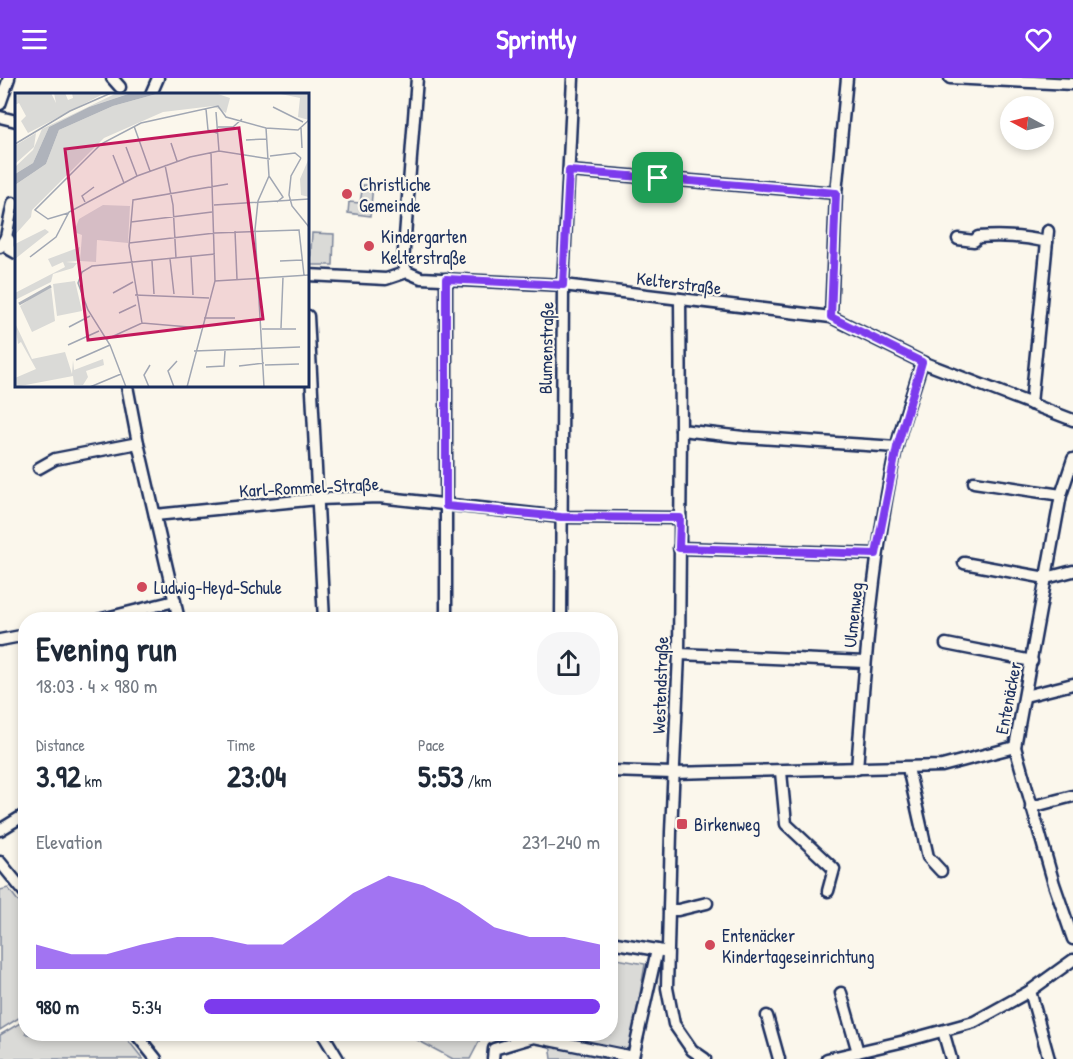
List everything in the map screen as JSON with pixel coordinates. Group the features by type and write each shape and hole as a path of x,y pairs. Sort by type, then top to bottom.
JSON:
{"street":[{"path":"0,104 9,78"},
{"path":"112,78 120,87"},
{"path":"151,93 158,78"},
{"path":"407,272 403,263 417,78"},
{"name":"Blumenstraße","path":"561,612 563,285 573,78"},
{"path":"831,317 836,193 847,78"},
{"path":"950,78 1073,84"},
{"path":"0,117 15,121"},
{"path":"569,171 836,193"},
{"path":"0,200 15,204 3,242"},
{"path":"1031,404 1048,231"},
{"path":"958,239 974,241 978,237 1003,235 1022,236 1047,242"},
{"path":"3,242 9,240 9,249 15,252"},
{"name":"Kelterstraße","path":"309,275 387,279 407,272 421,279 563,285 831,317 922,362 1073,420"},
{"path":"446,279 446,612"},
{"name":"Westendstraße","path":"680,299 678,654 669,910 663,951 674,1024 692,1050 705,1059"},
{"path":"309,333 324,612"},
{"name":"Ulmenweg","path":"856,770 876,554 897,447 922,362"},
{"path":"127,387 177,612"},
{"path":"681,430 743,437 897,447"},
{"path":"39,468 55,459 138,443"},
{"name":"Entenäcker","path":"1073,459 1061,495 1015,747 1031,807 1073,939"},
{"path":"974,482 1061,495"},
{"name":"Karl-Rommel-Straße","path":"155,515 318,499 379,497 561,517 680,518"},
{"path":"679,548 876,554"},
{"path":"964,563 1046,578 1073,571"},
{"path":"130,612 175,601"},
{"path":"0,640 18,637"},
{"path":"946,644 1032,661"},
{"path":"678,654 865,662"},
{"path":"1025,696 1073,684"},
{"path":"618,771 781,772 942,766 1015,747"},
{"path":"908,768 928,856 941,871"},
{"path":"781,772 786,824 834,869 828,891"},
{"path":"1031,807 1073,796"},
{"path":"0,830 18,819"},
{"path":"0,862 18,884"},
{"path":"669,910 706,903"},
{"path":"554,1041 633,1057 663,951 618,943"},
{"path":"827,1059 974,1022 1030,991 1073,960"},
{"path":"1030,991 1049,1059"},
{"path":"841,993 858,1052"},
{"path":"767,1016 779,1059"},
{"path":"943,1031 951,1059"},
{"path":"142,1041 156,1059"},
{"path":"327,1041 338,1059"},
{"path":"493,1059 494,1048 519,1041"}],"shaded area":[{"path":"363,185 373,185 370,216 348,213 349,202 360,203"},
{"path":"312,233 334,234 333,265 310,265"},
{"path":"8,888 18,901 18,1018 0,1030 0,890"},
{"path":"618,959 645,964 630,1054 570,1041 618,1041"},
{"path":"18,1024 18,1041 129,1041 143,1059 0,1059 0,1035"},
{"path":"419,1041 479,1041 470,1059 453,1059"},
{"path":"550,1043 624,1059 552,1059"}],"place":[{"name":"Christliche Gemeinde","path":"347,194"},
{"name":"Kindergarten Kelterstraße","path":"369,246"},
{"name":"Ludwig-Heyd-Schule","path":"142,587"},
{"name":"Birkenweg","path":"682,824"},
{"name":"Entenäcker Kindertageseinrichtung","path":"710,945"}],"route":[{"path":"569,171 658,178 836,193 831,317 922,362 897,447 876,554 679,548 680,518 561,517 446,506 446,279 563,285 569,171"}]}
